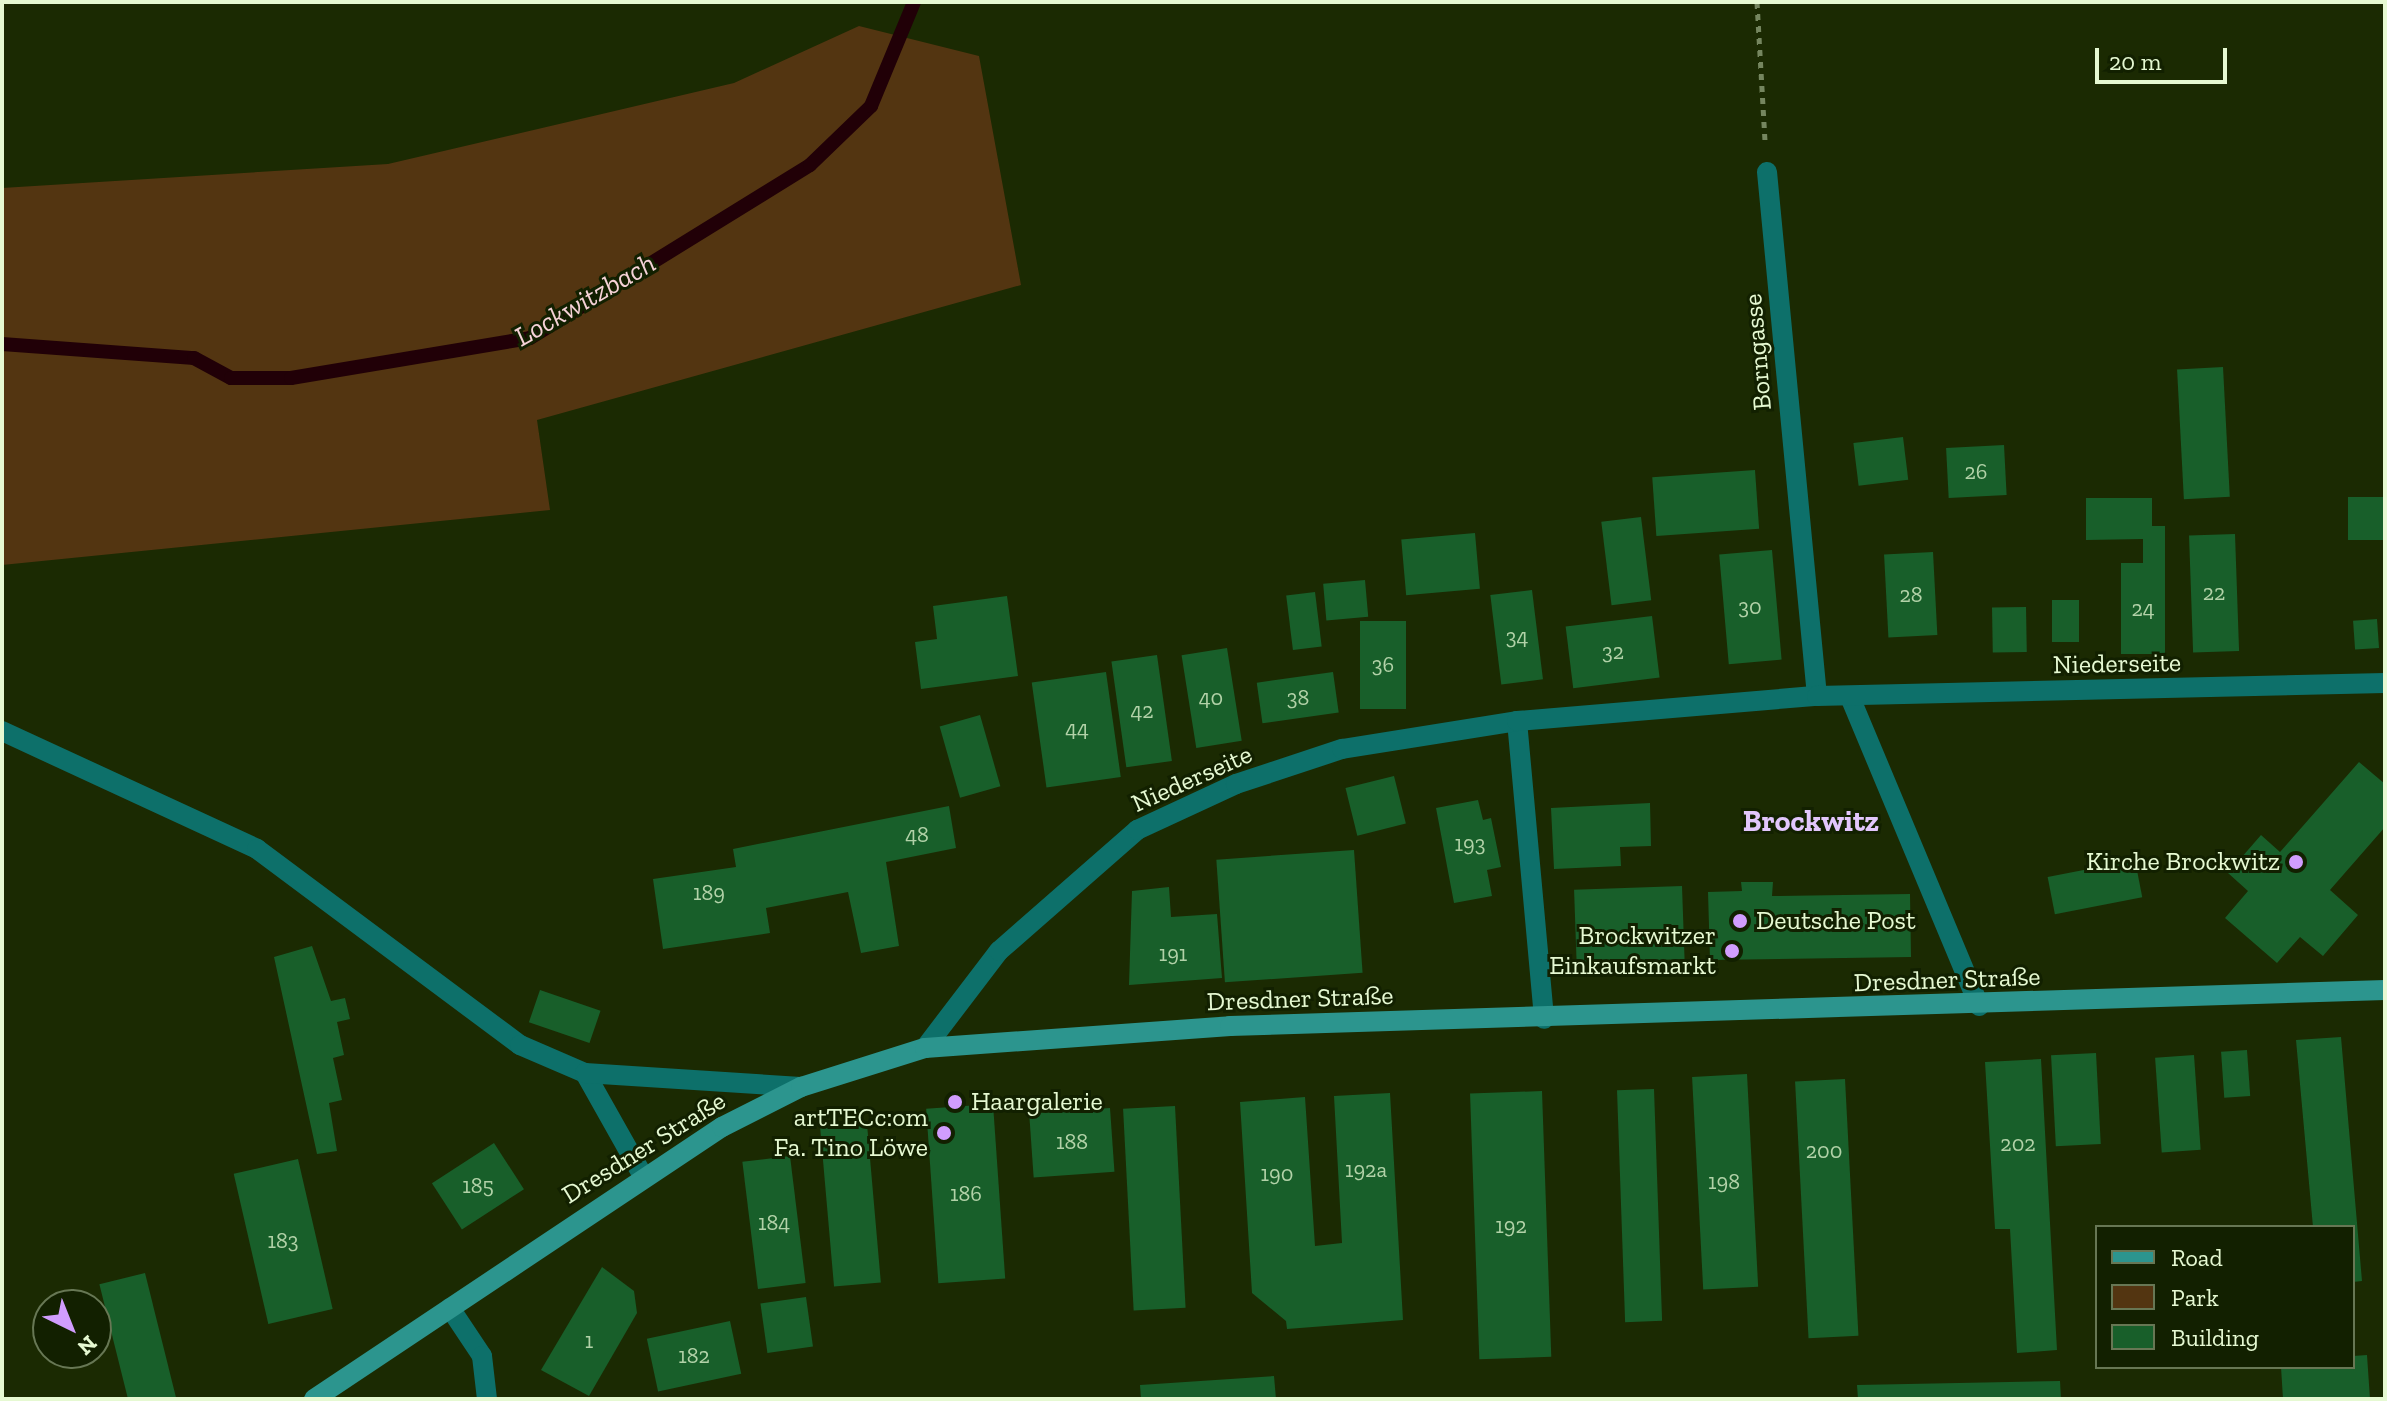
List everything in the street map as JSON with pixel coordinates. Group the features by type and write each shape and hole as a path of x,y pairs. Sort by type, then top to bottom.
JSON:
{"main road":[{"name":"Dresdner Straße","path":"314,1399 643,1176 801,1087 925,1048 1230,1026 1979,1006 2385,990"}],"street":[{"name":"Borngasse","path":"1767,172 1817,696"},
{"name":"Niederseite","path":"925,1048 999,951 1137,830 1236,784 1342,749 1517,721 1817,696 2385,683"},
{"path":"1850,697 1979,1006"},
{"path":"1517,721 1544,1019"},
{"path":"2,731 257,849 520,1045 585,1073 801,1087"},
{"path":"585,1073 643,1176"},
{"path":"450,1308 482,1356 487,1399"}],"path":[{"path":"1757,2 1767,172"}],"green space":[{"path":"859,26 979,56 1021,285 537,420 550,510 2,565 2,188 388,164 734,83"}],"building":[{"path":"2223,367 2230,497 2184,499 2177,369"},
{"path":"1903,437 1908,480 1859,486 1853,443"},
{"path":"2004,445 2007,495 1949,498 1946,448"},
{"path":"1755,470 1759,529 1656,536 1652,477"},
{"path":"2348,497 2385,497 2385,540 2348,540"},
{"path":"2086,498 2152,498 2152,526 2165,526 2165,654 2121,654 2121,563 2143,563 2143,539 2086,540"},
{"path":"1641,517 1651,600 1612,605 1601,522"},
{"path":"1475,533 1480,589 1406,595 1401,539"},
{"path":"2235,534 2239,651 2193,653 2189,536"},
{"path":"1772,550 1782,660 1729,664 1719,555"},
{"path":"1933,552 1937,635 1888,637 1884,555"},
{"path":"1365,580 1368,617 1326,621 1323,584"},
{"path":"1532,590 1543,679 1501,684 1490,595"},
{"path":"1315,592 1322,647 1293,650 1286,596"},
{"path":"1007,596 1018,676 921,689 915,642 937,639 933,606"},
{"path":"2052,600 2079,600 2079,642 2052,642"},
{"path":"2026,607 2027,652 1993,653 1992,608"},
{"path":"1652,616 1660,678 1573,688 1566,627"},
{"path":"2377,619 2379,648 2355,650 2353,621"},
{"path":"1360,621 1406,621 1406,709 1360,709"},
{"path":"1227,648 1242,741 1196,748 1182,655"},
{"path":"1157,655 1172,761 1126,767 1111,661"},
{"path":"1106,672 1121,777 1046,787 1032,682"},
{"path":"1333,672 1339,713 1262,723 1257,683"},
{"path":"980,715 1000,786 960,798 940,727"},
{"name":"Kirche Brockwitz","path":"2359,762 2385,784 2385,827 2330,890 2358,915 2323,956 2300,937 2277,963 2225,918 2248,891 2228,873 2261,835 2280,852"},
{"path":"1394,776 1406,824 1357,836 1345,788"},
{"path":"1478,800 1483,820 1491,818 1501,867 1487,870 1492,896 1454,903 1436,808"},
{"path":"1650,803 1651,846 1620,847 1621,866 1554,869 1551,808"},
{"path":"949,806 956,848 886,862 899,946 861,953 848,892 766,908 770,933 663,949 653,879 736,867 733,849"},
{"path":"1354,850 1363,973 1225,982 1216,860"},
{"path":"2135,860 2142,897 2055,914 2048,877"},
{"path":"1741,882 1773,882 1772,896 1910,894 1911,957 1710,960 1708,892 1742,891"},
{"path":"1682,886 1685,959 1577,963 1574,890"},
{"path":"1169,887 1171,917 1217,914 1222,978 1129,985 1132,891"},
{"path":"312,946 331,1001 345,998 350,1019 337,1022 344,1055 333,1058 342,1100 329,1103 337,1151 317,1154 274,957"},
{"path":"540,990 601,1011 589,1043 529,1022"},
{"path":"2341,1037 2362,1281 2355,1282 2355,1225 2313,1225 2296,1040"},
{"path":"2247,1050 2250,1096 2224,1098 2221,1052"},
{"path":"2096,1053 2101,1144 2056,1146 2051,1055"},
{"path":"2194,1055 2201,1150 2162,1152 2155,1058"},
{"path":"2041,1059 2057,1350 2017,1353 2010,1229 1995,1229 1985,1062"},
{"path":"1747,1074 1758,1287 1703,1290 1692,1077"},
{"path":"1845,1079 1858,1336 1809,1338 1795,1082"},
{"path":"1654,1089 1662,1321 1625,1322 1617,1090"},
{"path":"1542,1091 1551,1357 1479,1359 1470,1094"},
{"path":"1390,1093 1403,1320 1287,1329 1286,1321 1252,1293 1240,1102 1305,1097 1315,1246 1342,1243 1334,1096"},
{"path":"993,1104 1005,1279 938,1283 926,1109"},
{"path":"1175,1106 1186,1308 1134,1310 1123,1109"},
{"path":"1110,1108 1114,1172 1034,1177 1029,1114"},
{"path":"867,1124 881,1282 834,1286 820,1128"},
{"path":"494,1143 524,1189 462,1229 432,1183"},
{"path":"790,1156 806,1283 758,1289 742,1162"},
{"path":"298,1159 333,1309 268,1324 234,1174"},
{"path":"602,1267 634,1291 637,1313 589,1396 541,1370"},
{"path":"145,1273 176,1399 128,1399 112,1335 112,1289 101,1289 99,1284"},
{"path":"806,1297 813,1347 767,1353 760,1303"},
{"path":"730,1321 741,1374 658,1391 647,1339"},
{"path":"2367,1355 2370,1399 2283,1399 2281,1369 2355,1369 2355,1356"},
{"path":"1274,1376 1276,1399 1141,1399 1140,1385"},
{"path":"2060,1381 2061,1399 1858,1399 1857,1385"}],"waterway":[{"name":"Lockwitzbach","path":"2,344 194,358 231,378 291,378 530,338 810,165 871,106 914,2"}],"place":[{"name":"Kirche Brockwitz","path":"2296,862"},
{"name":"Deutsche Post","path":"1740,921"},
{"name":"Brockwitzer Einkaufsmarkt","path":"1732,951"},
{"name":"Haargalerie","path":"955,1102"},
{"name":"artTECc:om Fa. Tino Löwe","path":"944,1133"}],"district":[{"name":"Brockwitz","path":"1811,821"}]}
